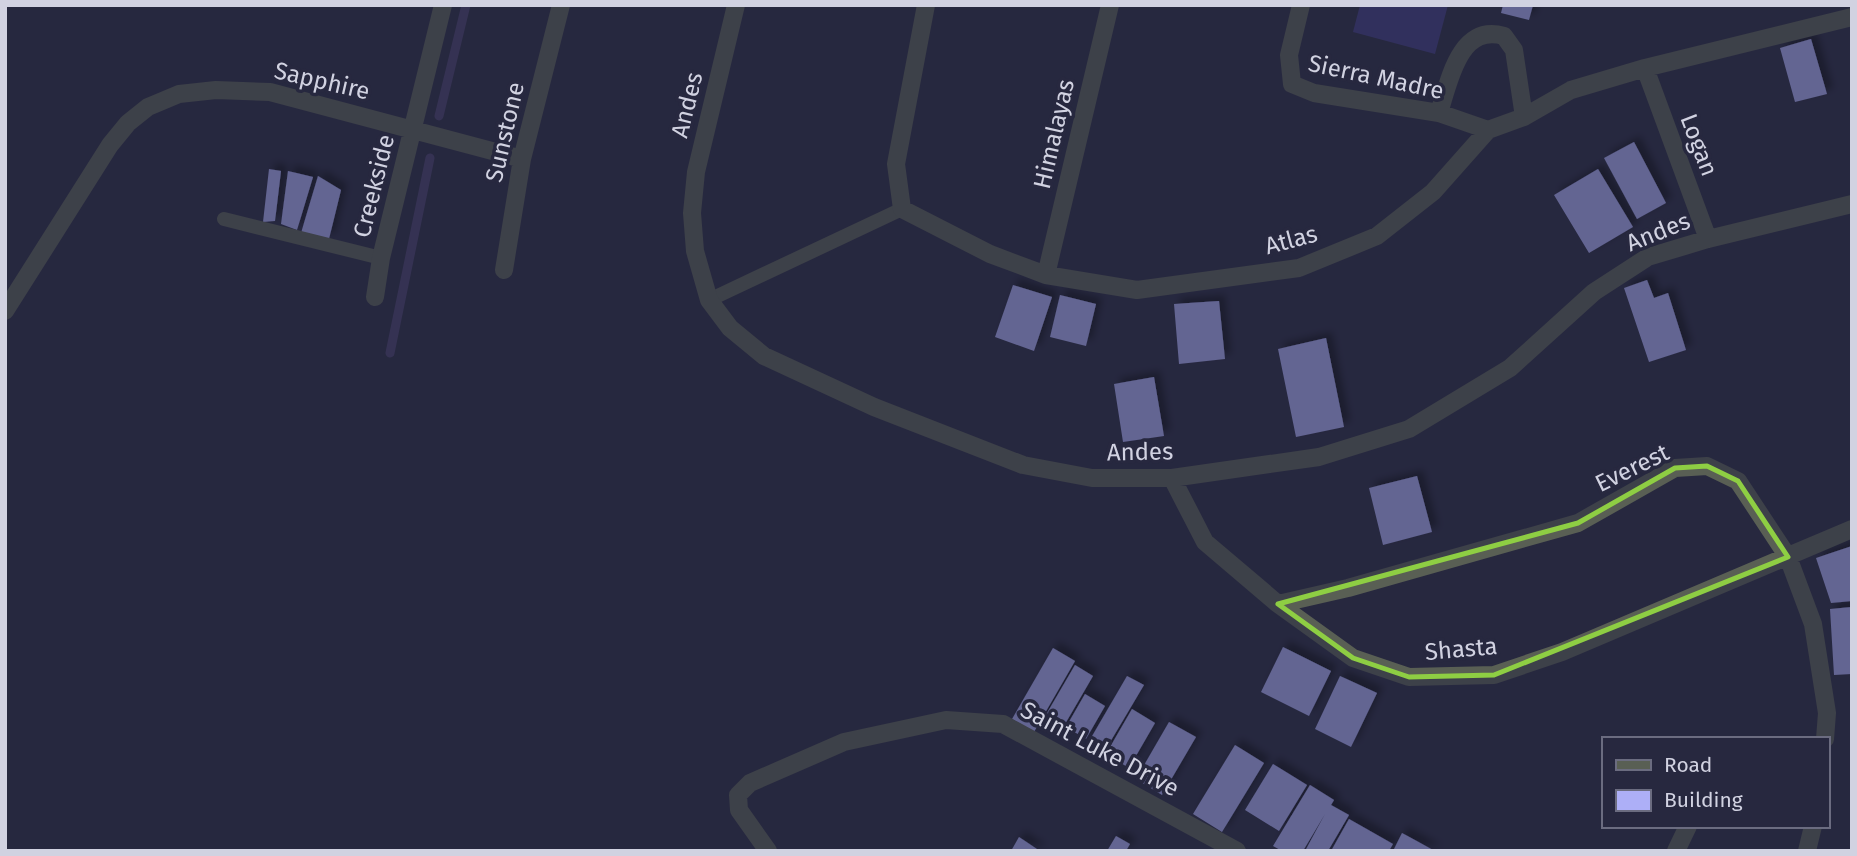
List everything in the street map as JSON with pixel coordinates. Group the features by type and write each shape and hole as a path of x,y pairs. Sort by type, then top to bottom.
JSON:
{"street":[{"name":"Creekside","path":"375,297 381,258 443,5"},
{"name":"Sunstone","path":"504,270 522,159 561,5"},
{"name":"Andes","path":"736,5 696,172 692,213 695,251 709,300 730,328 764,356 874,407 1023,465 1092,478 1172,478 1319,457 1409,429 1510,368 1594,292 1648,257 1708,239 1852,204"},
{"path":"902,209 896,164 926,5"},
{"name":"Himalayas","path":"1046,275 1110,5"},
{"name":"Sierra Madre","path":"1301,5 1289,55 1292,84 1314,93 1439,113 1488,130"},
{"name":"Atlas","path":"902,209 990,254 1046,275 1137,290 1299,268 1377,236 1433,192 1488,130 1524,117 1571,90 1839,15"},
{"path":"1439,113 1456,61 1471,41 1490,33 1504,36 1514,50 1524,117"},
{"name":"Logan","path":"1644,68 1708,239"},
{"name":"Sapphire","path":"5,311 110,145 128,123 148,107 179,94 216,90 270,92 522,159"},
{"name":"Everest","path":"1278,604 1362,584 1578,523 1675,468 1707,466 1738,481 1788,557 1813,624 1827,713 1825,737"},
{"name":"Shasta","path":"1172,478 1205,542 1278,604 1353,658 1409,677 1494,675 1562,652 1852,529"},
{"name":"Saint Luke Drive","path":"768,851 739,810 738,795 750,783 844,741 946,720 1003,724 1237,851"},
{"path":"1676,851 1687,828"},
{"path":"1807,851 1813,828"}],"lane":[{"path":"709,300 902,209"},
{"path":"225,219 381,258"}],"highlighted area":[{"path":"1707,466 1738,481 1788,557 1494,675 1409,677 1353,658 1278,604 1578,523 1675,468"}],"shaded area":[{"path":"1360,5 1448,5 1435,54 1353,32"}],"building":[{"path":"1503,5 1533,5 1529,20 1501,13"},
{"path":"1811,39 1827,94 1795,102 1780,48"},
{"path":"1634,142 1666,203 1637,219 1604,158"},
{"path":"269,169 281,171 275,221 263,222"},
{"path":"1598,169 1633,227 1589,253 1554,195"},
{"path":"288,171 313,177 297,230 281,224"},
{"path":"318,176 341,190 329,239 301,233"},
{"path":"1647,280 1654,298 1668,293 1686,350 1649,362 1624,288"},
{"path":"1013,285 1052,297 1034,351 995,337"},
{"path":"1060,295 1096,304 1086,346 1050,337"},
{"path":"1219,301 1225,359 1179,364 1174,304"},
{"path":"1326,338 1344,427 1296,437 1278,349"},
{"path":"1154,377 1164,436 1123,442 1114,384"},
{"path":"1417,476 1432,532 1383,545 1369,488"},
{"path":"1852,546 1852,601 1831,603 1816,558"},
{"path":"1852,607 1852,674 1834,675 1830,609"},
{"path":"1283,647 1331,671 1309,716 1261,692"},
{"path":"1053,648 1075,661 1034,732 1012,719"},
{"path":"1075,665 1093,676 1058,736 1040,725"},
{"path":"1127,676 1144,685 1100,759 1084,750"},
{"path":"1340,676 1377,693 1351,747 1315,729"},
{"path":"1085,694 1105,706 1086,739 1066,727"},
{"path":"1132,709 1155,723 1129,768 1106,754"},
{"path":"1169,722 1196,737 1162,795 1136,779"},
{"path":"1235,745 1264,763 1222,832 1193,814"},
{"path":"1273,764 1307,785 1279,831 1245,810"},
{"path":"1310,785 1334,800 1331,805 1349,815 1328,851 1305,851 1325,814 1303,851 1282,851 1273,846"},
{"path":"1349,819 1393,844 1389,851 1331,851"},
{"path":"1402,833 1435,851 1393,851"},
{"path":"1116,836 1130,844 1126,851 1107,851"},
{"path":"1019,837 1040,851 1011,851"}],"waterway":[{"path":"439,116 466,5"},
{"path":"390,353 430,158"}]}
